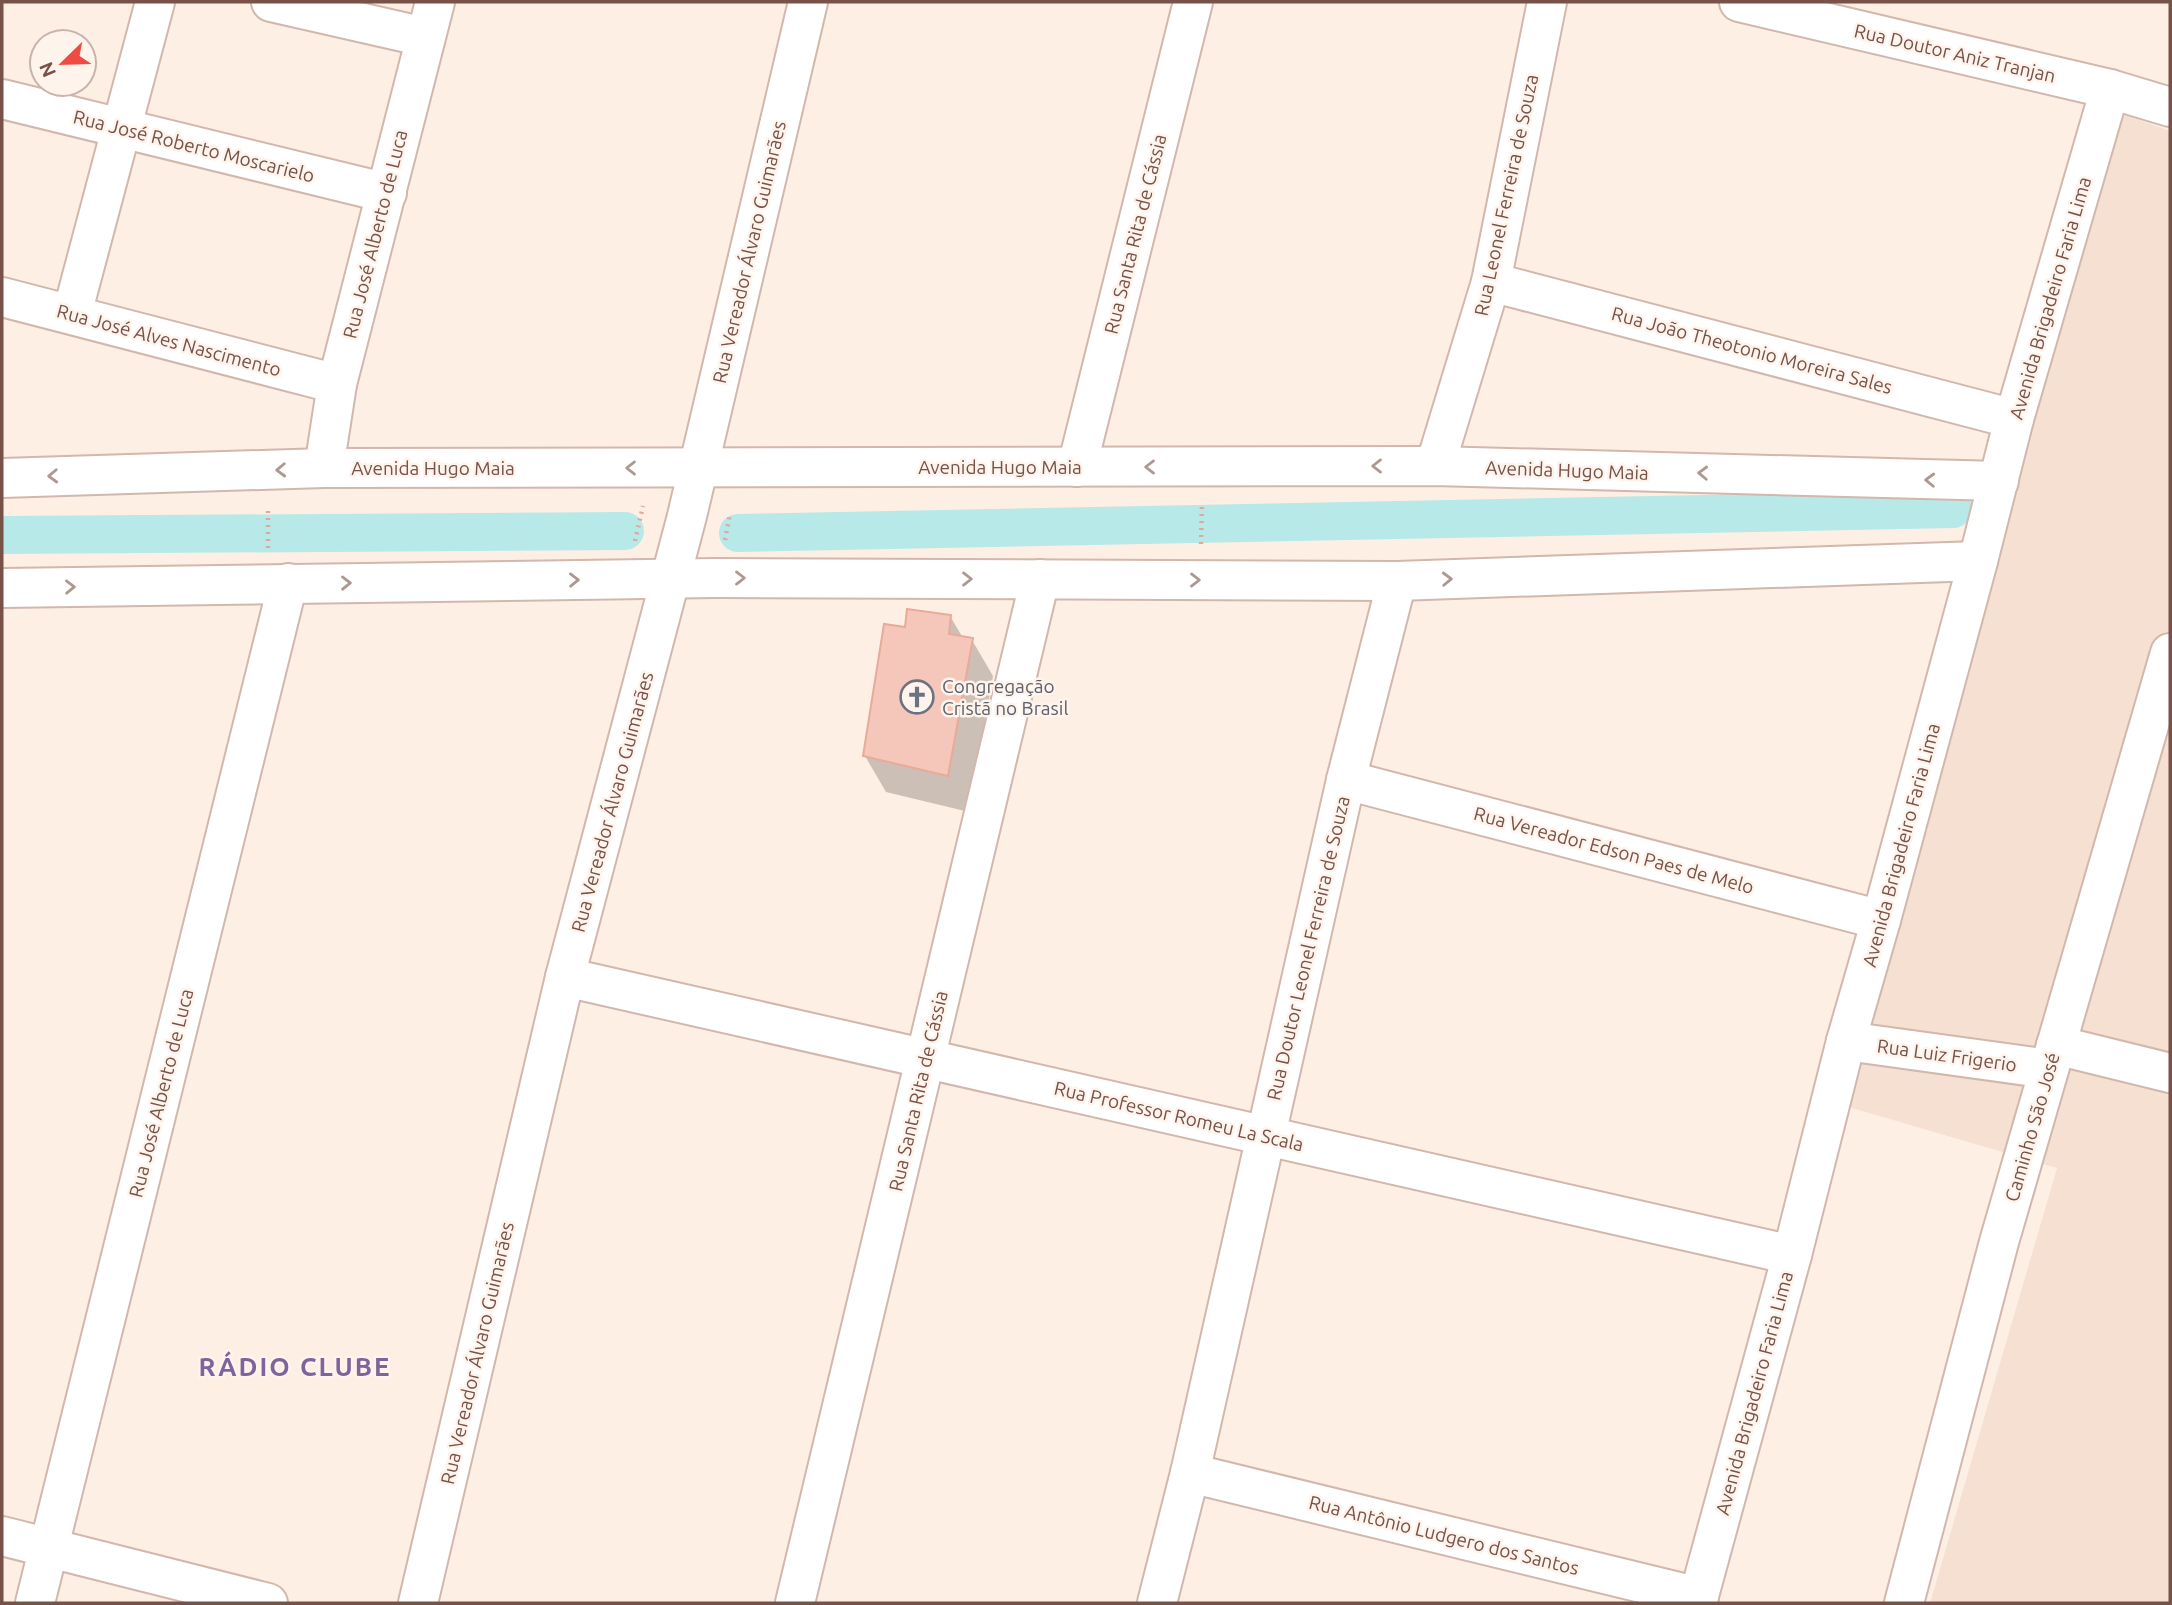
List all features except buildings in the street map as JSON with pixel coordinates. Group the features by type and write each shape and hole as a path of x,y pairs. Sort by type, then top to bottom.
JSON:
{"street":[{"path":"72,314 155,2"},
{"path":"271,2 430,19"},
{"name":"Rua Vereador Álvaro Guimarães","path":"418,1603 565,977 699,468 808,2"},
{"name":"Rua Santa Rita de Cássia","path":"1077,467 1192,2"},
{"name":"Rua Leonel Ferreira de Souza","path":"1436,466 1491,282 1547,2"},
{"name":"Rua Doutor Aniz Tranjan","path":"1739,2 2110,89 2170,107"},
{"name":"Rua José Alberto de Luca","path":"324,468 337,384 430,19"},
{"name":"Avenida Brigadeiro Faria Lima","path":"1698,1600 2014,419 2110,89"},
{"name":"Rua José Roberto Moscarielo","path":"2,99 387,193"},
{"name":"Rua João Theotonio Moreira Sales","path":"1491,282 2014,419"},
{"name":"Rua José Alves Nascimento","path":"2,297 337,384"},
{"name":"Avenida Hugo Maia","path":"2,478 324,468 1436,466 1998,481"},
{"path":"2,588 278,583 674,566 716,578 1397,581 1978,561"},
{"name":"Rua Santa Rita de Cássia","path":"795,1603 1040,579"},
{"name":"Rua Doutor Leonel Ferreira de Souza","path":"1157,1603 1190,1473 1346,780 1397,581"},
{"name":"Rua José Alberto de Luca","path":"34,1603 278,583"},
{"name":"Caminho São José","path":"1904,1603 1999,1242 2167,677"},
{"name":"Rua Vereador Edson Paes de Melo","path":"1346,780 1881,920"},
{"name":"Rua Professor Romeu La Scala","path":"565,977 1792,1255"},
{"name":"Rua Luiz Frigerio","path":"1846,1041 2052,1057 2170,1073"},
{"name":"Rua Antônio Ludgero dos Santos","path":"1190,1473 1698,1600"},
{"path":"2,1536 268,1603"}],"path":[{"path":"1201,580 1202,467"},
{"path":"716,578 740,468"},
{"path":"268,470 278,583"},
{"path":"632,552 641,517"}],"shaded area":[{"path":"2109,109 2170,131 2170,1603 1930,1603 2057,1168 1828,1101"}],"waterway":[{"path":"738,533 1953,509"},
{"path":"2,535 625,531"}],"place":[{"name":"Congregação Cristã no Brasil","path":"917,697"}],"district":[{"name":"RÁDIO CLUBE","path":"295,1367"}]}
